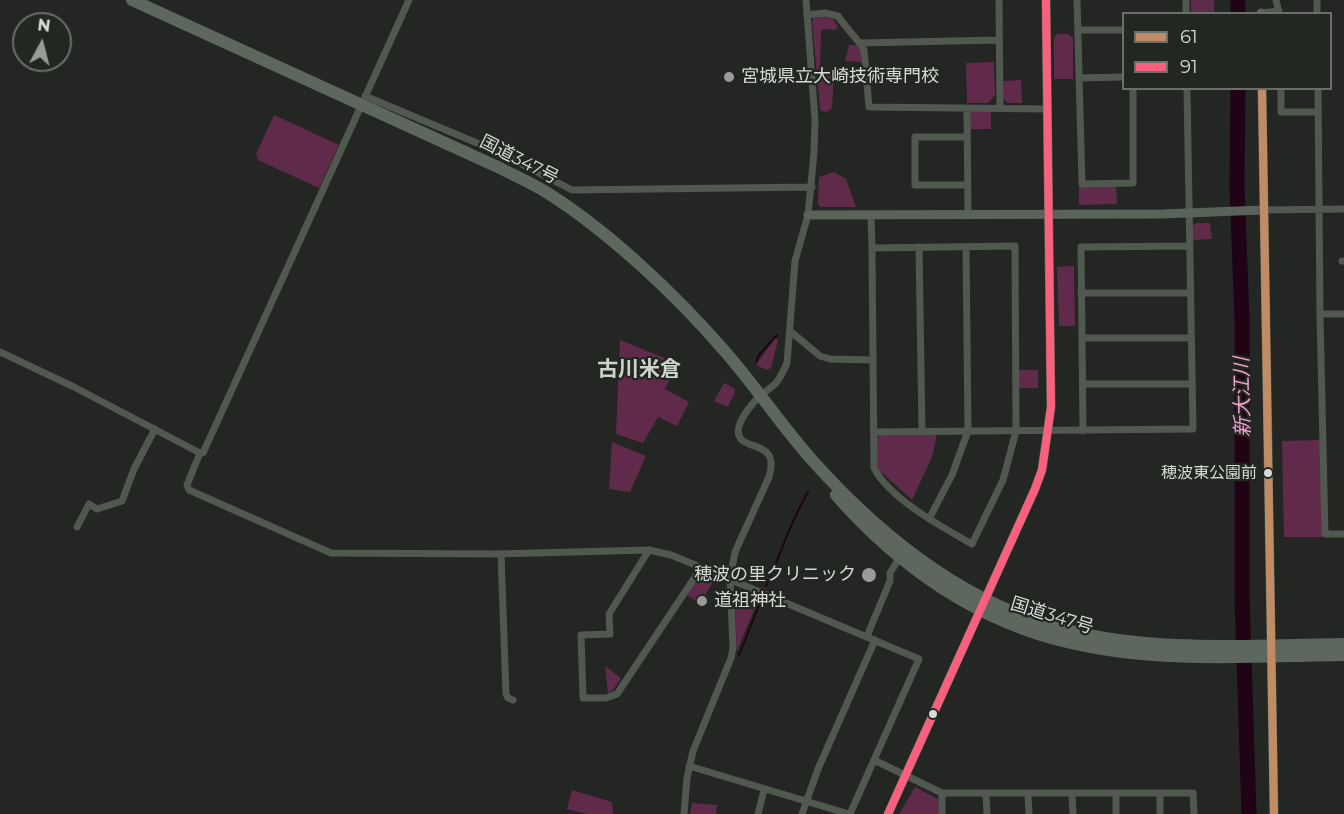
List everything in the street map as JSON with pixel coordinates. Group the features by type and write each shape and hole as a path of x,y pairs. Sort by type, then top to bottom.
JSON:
{"highway":[{"name":"国道347号","path":"132,0 363,100 545,191 602,233 667,291 722,348 812,460 833,492 865,528 928,580 1029,630 1071,643 1152,654 1271,650 1344,655"},
{"name":"国道347号","path":"812,460 891,537 982,606"},
{"name":"国道347号","path":"1271,650 1344,644"}],"street":[{"path":"409,0 257,336 203,453 200,453 187,484 189,490 331,553 501,554 649,550 671,555 919,659 849,814 689,766"},
{"path":"684,814 689,766 733,648 730,579 735,552 773,465 770,456 762,448 749,446 741,438 738,429 741,420 760,395 774,385 788,363 795,261 808,215 812,187 815,120 806,0"},
{"path":"999,0 1000,108"},
{"path":"888,814 1042,470 1051,406 1046,0"},
{"path":"1077,0 1082,184 1133,183 1133,90"},
{"path":"1276,0 1279,12"},
{"path":"807,15 825,13 838,16 849,33 861,43 864,50 869,107 1047,109"},
{"path":"1078,30 1122,30"},
{"path":"861,43 998,40"},
{"path":"1079,78 1122,77"},
{"path":"874,432 1193,429 1187,90"},
{"path":"1262,90 1274,814"},
{"path":"1281,90 1281,112 1318,112"},
{"path":"1318,90 1325,534 1344,534"},
{"path":"363,100 496,151 572,190 812,187"},
{"path":"967,109 968,216"},
{"path":"967,136 915,137 915,184 968,185"},
{"path":"808,215 1189,214 1344,209"},
{"path":"871,216 874,468 879,477 930,519 972,544 1003,480 1016,431 1015,246 872,248"},
{"path":"930,519 952,475 968,431 966,246"},
{"path":"1083,431 1081,248 1190,246"},
{"path":"919,247 922,432"},
{"path":"1081,293 1191,293"},
{"path":"1320,314 1344,314"},
{"path":"790,332 820,356 830,359 873,360"},
{"path":"1082,338 1191,339"},
{"path":"0,352 200,453"},
{"path":"1083,384 1192,384"},
{"path":"77,527 89,504 97,509 122,501 134,469 155,429"},
{"path":"649,550 609,614 610,634 581,635 583,698 606,698 617,694 701,568"},
{"path":"501,554 506,694 513,700"},
{"path":"867,636 890,581 890,573 900,557"},
{"path":"802,814 805,801 875,640"},
{"path":"874,760 942,793 986,795 1193,793 1194,814"},
{"path":"758,814 764,790"},
{"path":"942,793 942,814"},
{"path":"1116,793 1116,814"},
{"path":"1160,793 1160,814"},
{"path":"1072,794 1073,814"},
{"path":"986,795 987,814"},
{"path":"1028,795 1029,814"}],"shaded area":[{"path":"1191,0 1214,0 1214,12 1191,12"},
{"path":"813,18 833,19 838,27 835,30 823,29 821,32 820,68 822,71 833,72 834,76 832,108 827,112 821,111 820,108 812,22"},
{"path":"1057,34 1068,34 1073,38 1073,79 1054,79 1054,38"},
{"path":"849,45 857,45 861,50 861,62 845,61"},
{"path":"994,62 995,95 988,103 967,103 966,63"},
{"path":"1021,80 1022,103 1007,103 1003,98 1002,81"},
{"path":"973,111 991,111 991,129 969,129 969,114"},
{"path":"274,115 339,145 319,188 258,160 256,154"},
{"path":"834,172 846,179 856,207 821,207 818,204 819,177"},
{"path":"1116,185 1117,204 1079,205 1079,186"},
{"path":"1196,223 1210,223 1212,239 1192,240 1192,226"},
{"path":"1074,266 1075,326 1059,326 1057,267"},
{"path":"775,338 778,340 771,368 767,370 756,365"},
{"path":"620,340 677,363 665,389 689,402 677,426 658,417 643,443 616,434"},
{"path":"1019,370 1038,370 1038,388 1019,388"},
{"path":"724,383 734,388 735,392 728,407 714,401"},
{"path":"881,434 937,434 932,457 912,500 878,469 875,440"},
{"path":"1320,440 1322,537 1284,537 1282,441"},
{"path":"612,442 646,456 630,492 609,489"},
{"path":"703,572 715,578 700,604 687,595"},
{"path":"738,589 759,598 737,651 734,591"},
{"path":"605,666 621,678 613,690 608,693"},
{"path":"915,787 938,799 939,814 899,814"},
{"path":"572,790 612,802 613,814 587,814 567,809"},
{"path":"692,803 717,805 716,814 690,814"}],"waterway":[{"name":"新大江川","path":"1238,0 1238,12"},
{"name":"新大江川","path":"1238,90 1237,187 1242,319 1242,596 1249,814"},
{"path":"756,362 759,355 777,335"},
{"path":"766,586 808,492"},
{"path":"739,655 761,600"}],"transit line":[{"name":"91","path":"888,814 1042,470 1051,407 1046,0"},
{"name":"61","path":"1262,90 1274,814"}],"place":[{"name":"宮城県立大崎技術専門校","path":"729,77"},
{"name":"穂波東公園前","path":"1268,473"},
{"name":"穂波の里クリニック","path":"869,575"},
{"name":"道祖神社","path":"702,601"}],"district":[{"name":"古川米倉","path":"639,370"}]}
